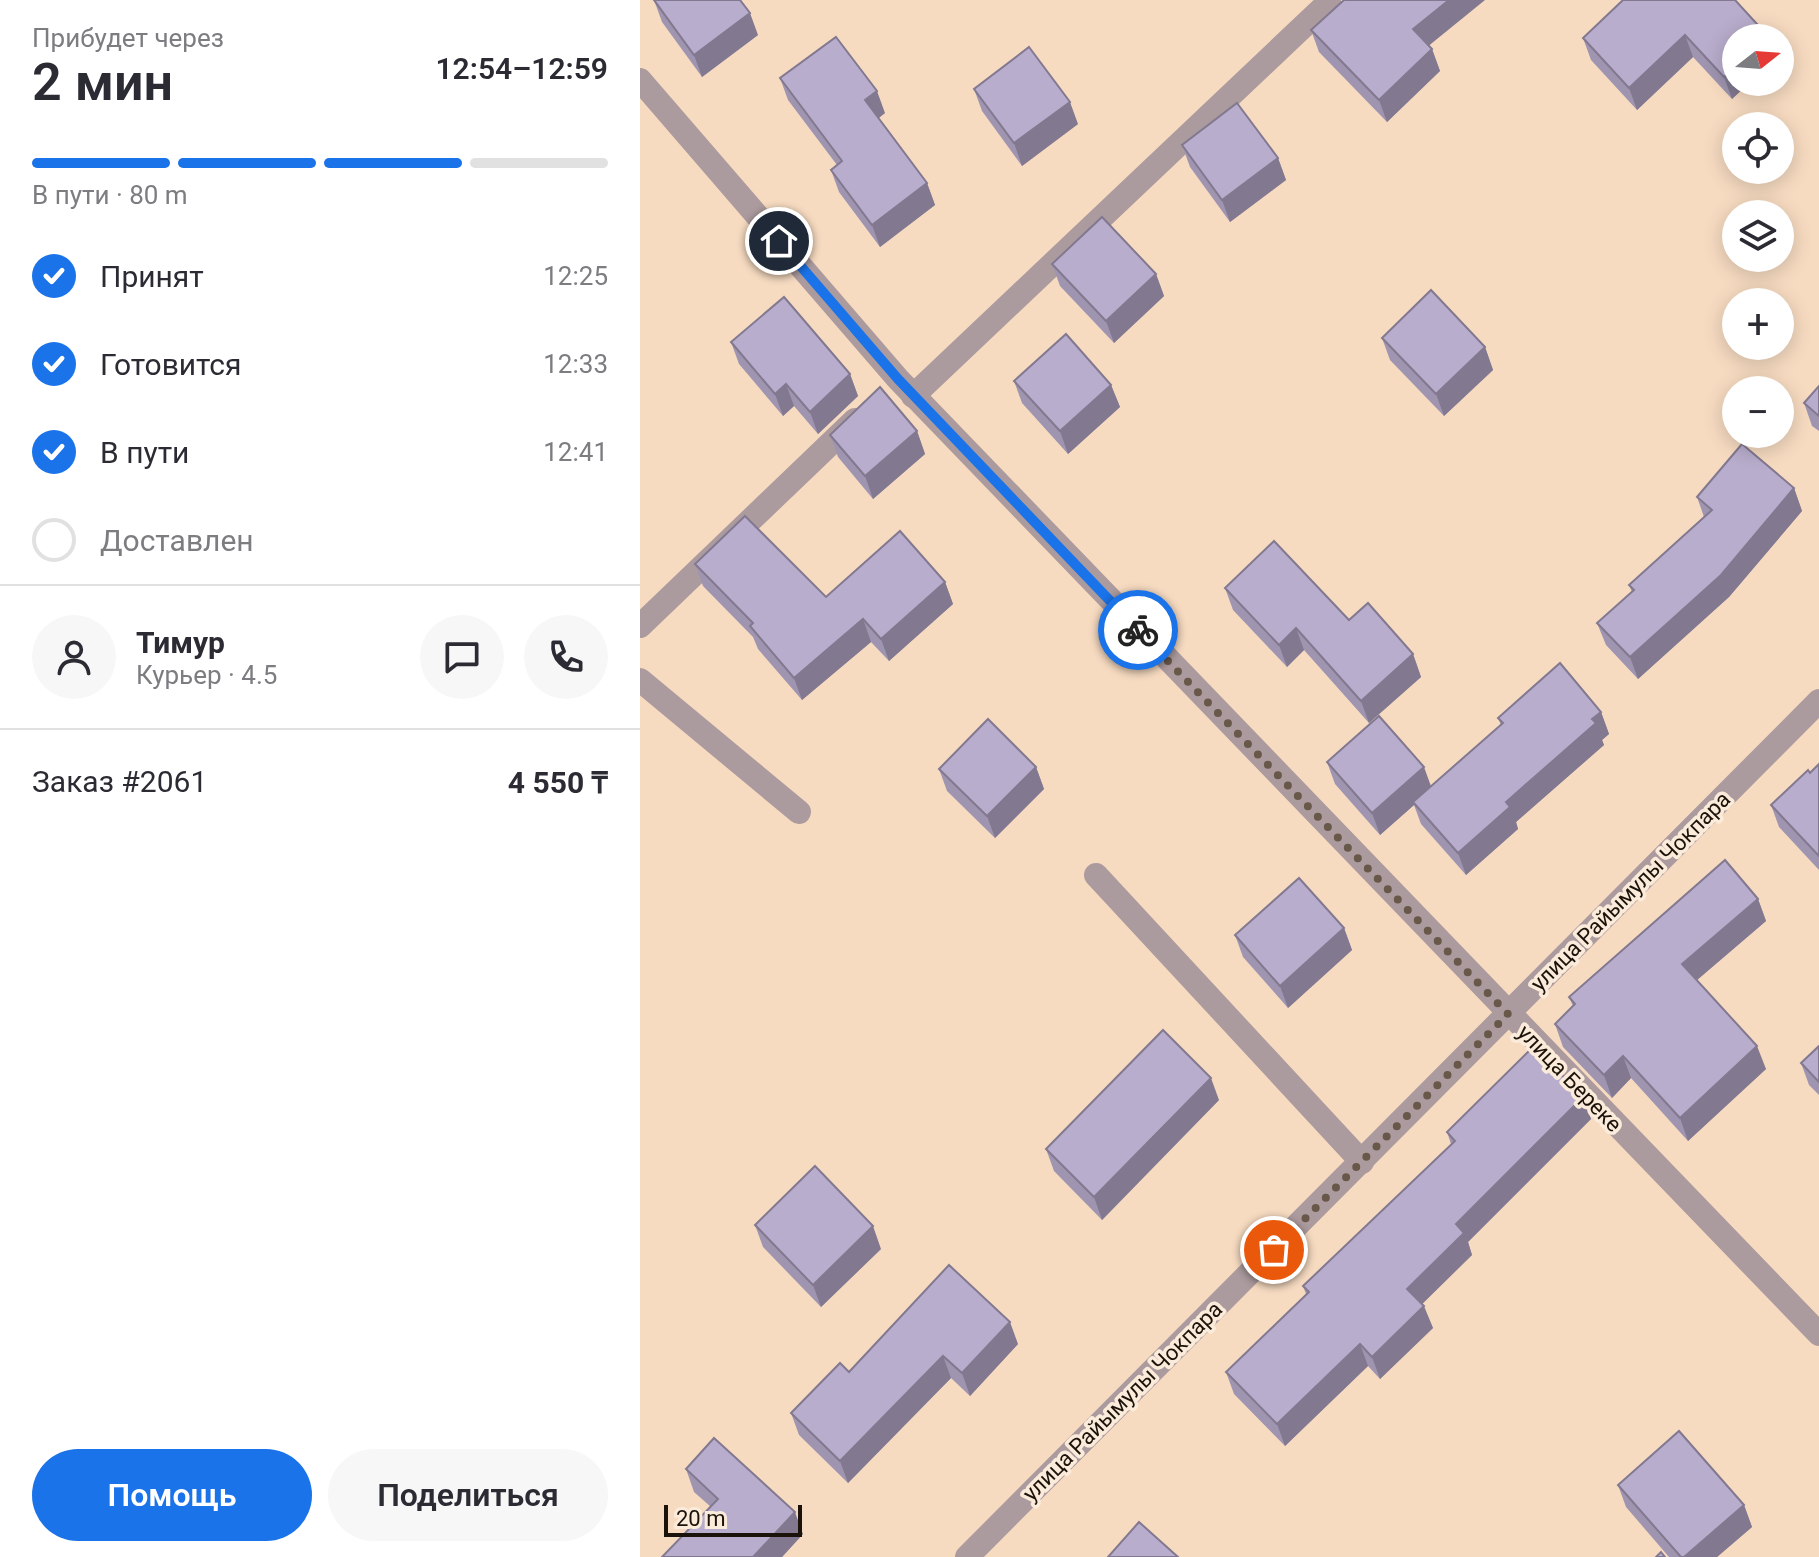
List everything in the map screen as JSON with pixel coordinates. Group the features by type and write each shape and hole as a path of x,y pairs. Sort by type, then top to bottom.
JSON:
{"street":[{"path":"640,626 893,391 1329,2"},
{"name":"улица Береке","path":"640,80 893,391 1819,1334"},
{"path":"640,680 799,812"},
{"name":"улица Райымулы Чокпара","path":"967,1557 1819,701"},
{"path":"1096,875 1362,1162"}],"building":[{"path":"654,0 740,0 750,13 694,55"},
{"path":"1344,0 1449,0 1413,29 1432,49 1379,100 1311,30"},
{"path":"1623,0 1735,0 1757,24 1722,24 1722,75 1685,35 1629,88 1583,38"},
{"path":"836,37 877,91 865,100 927,183 872,225 831,170 842,161 780,78"},
{"path":"1029,47 1070,102 1014,143 974,89"},
{"path":"1237,103 1278,158 1222,200 1182,145"},
{"path":"1102,217 1156,274 1106,321 1052,264"},
{"path":"1431,290 1485,347 1436,394 1382,338"},
{"path":"784,297 850,374 810,412 786,384 775,394 731,342"},
{"path":"1066,334 1111,385 1060,431 1014,381"},
{"path":"1819,386 1819,416 1804,403"},
{"path":"880,387 917,431 865,476 830,435"},
{"path":"1739,448 1747,448 1794,488 1721,575 1630,657 1597,623 1634,590 1629,585 1712,510 1697,497"},
{"path":"745,516 826,597 900,531 945,582 881,639 863,619 794,678 750,626 753,623 695,564"},
{"path":"1274,541 1349,620 1368,603 1413,654 1361,701 1296,628 1279,645 1225,588"},
{"path":"1560,663 1601,712 1592,719 1596,723 1506,802 1510,807 1458,853 1413,802 1503,723 1498,718"},
{"path":"1379,716 1424,767 1372,813 1327,762"},
{"path":"988,719 1036,767 987,816 939,769"},
{"path":"1819,764 1819,856 1771,805 1808,770 1810,773"},
{"path":"1725,860 1758,899 1682,964 1757,1046 1680,1118 1623,1056 1604,1075 1555,1024 1575,1004 1569,997"},
{"path":"1299,878 1344,928 1280,986 1235,935"},
{"path":"1163,1030 1211,1078 1094,1197 1046,1149"},
{"path":"1534,1046 1583,1097 1456,1224 1464,1233 1407,1289 1424,1306 1372,1357 1360,1344 1277,1424 1226,1372 1309,1292 1303,1286 1455,1141 1447,1132"},
{"path":"1819,1046 1819,1082 1801,1063"},
{"path":"815,1166 873,1226 813,1285 755,1225"},
{"path":"949,1265 1010,1322 962,1373 943,1356 840,1461 791,1413 840,1363 849,1372"},
{"path":"1679,1431 1744,1505 1684,1557 1618,1485"},
{"path":"714,1438 795,1512 753,1557 662,1557 718,1499 686,1469"},
{"path":"1139,1522 1178,1557 1108,1557"}],"way so far":[{"path":"1138,630 1508,1014 1274,1250"}],"route":[{"path":"779,241 898,379 1138,630"}]}
